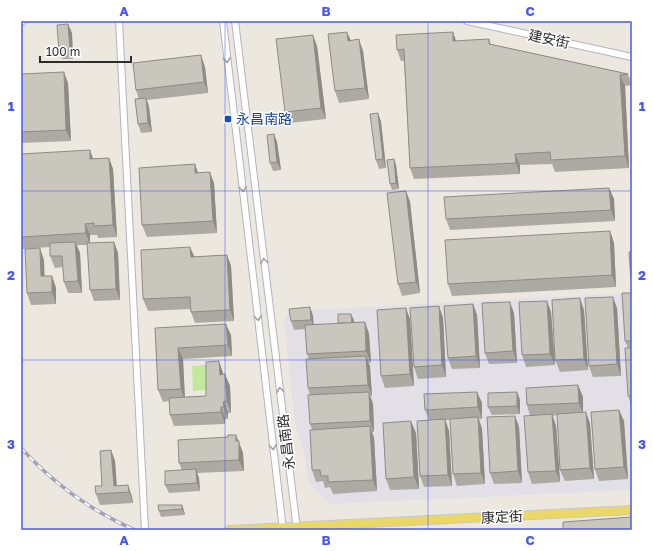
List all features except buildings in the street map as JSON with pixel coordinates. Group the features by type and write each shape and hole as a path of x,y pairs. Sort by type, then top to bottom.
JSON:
{"main road":[{"name":"康定街","path":"228,530 283,529 632,510"}],"street":[{"path":"119,21 145,530"},
{"name":"永昌南路","path":"223,21 283,529"},
{"name":"永昌南路","path":"235,21 297,528"},
{"name":"建安街","path":"467,21 632,57"}],"shaded area":[{"path":"632,293 632,490 330,504 309,484 304,452 295,424 284,320 289,311"}],"green space":[{"path":"206,365 207,390 193,391 192,366"}],"railway":[{"path":"21,448 46,473 74,495 103,514 135,530"}],"place":[{"name":"永昌南路","path":"228,119"}]}
